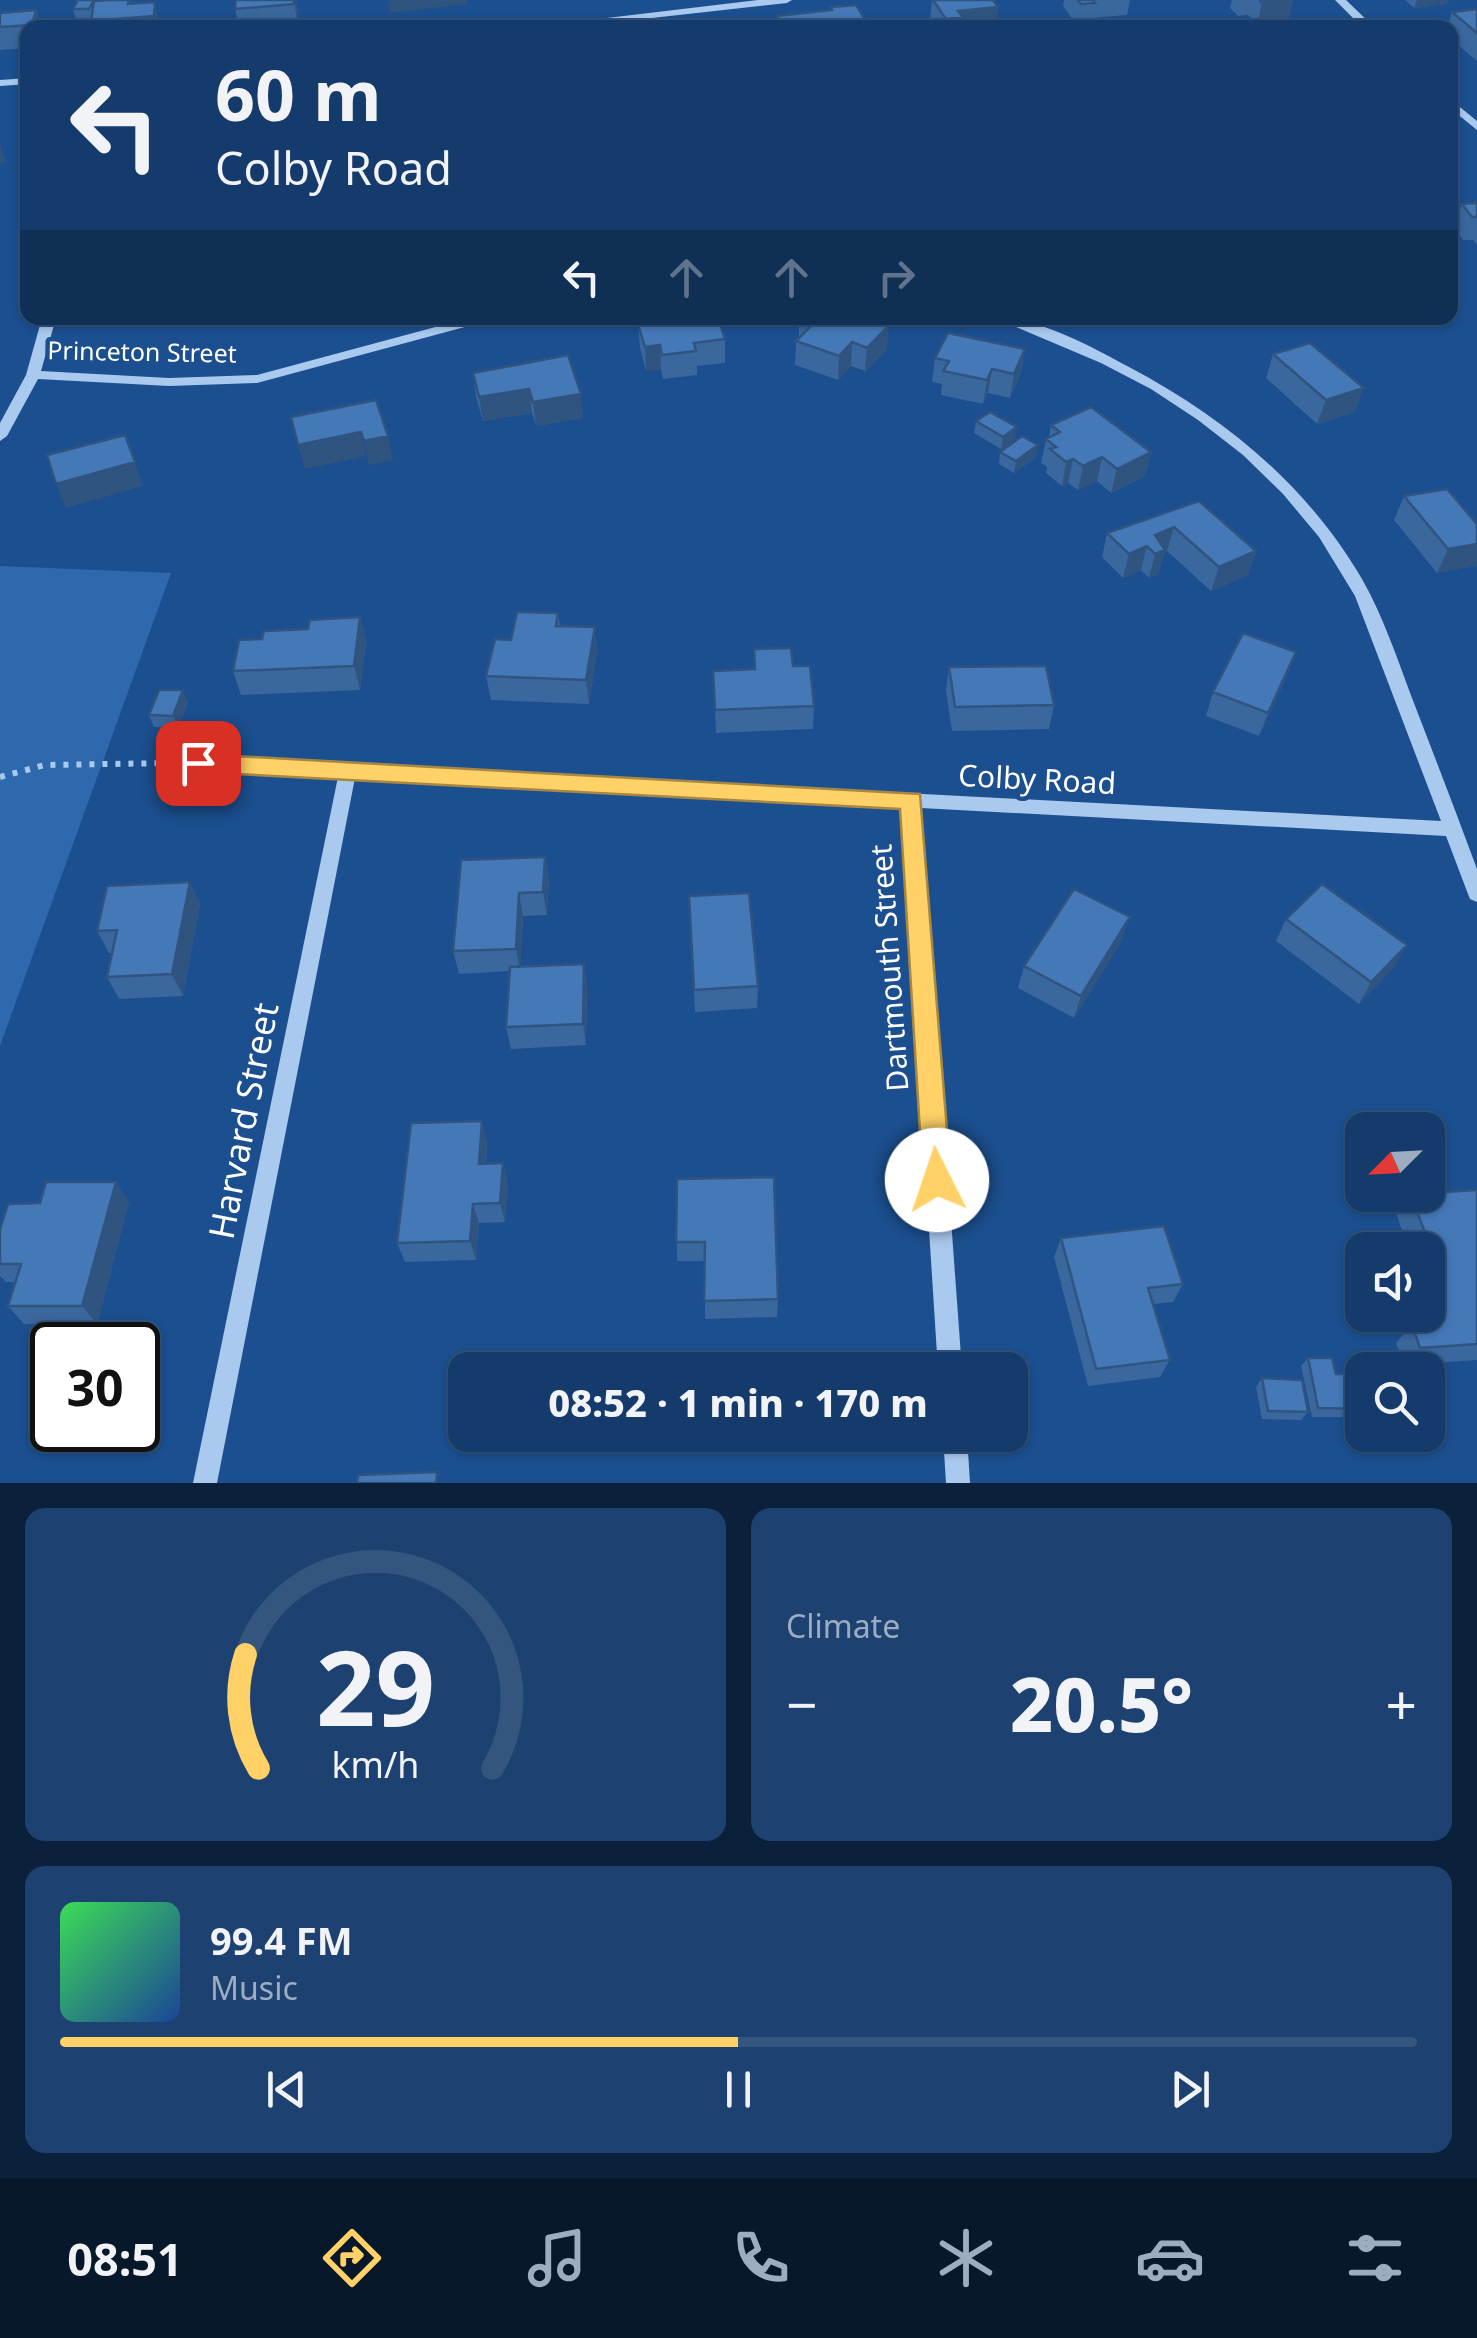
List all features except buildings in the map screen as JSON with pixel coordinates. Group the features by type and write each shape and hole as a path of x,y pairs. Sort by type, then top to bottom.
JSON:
{"street":[{"path":"602,20 787,0"},
{"path":"1340,0 1361,20"},
{"path":"1458,110 1477,128"},
{"path":"0,436 33,374 47,325"},
{"name":"Princeton Street","path":"33,374 169,382 257,378 456,325"},
{"path":"1020,325 1109,360 1168,392 1224,431 1274,475 1318,525 1354,581 1382,641 1477,894"},
{"name":"Colby Road","path":"198,763 1453,829"},
{"name":"Harvard Street","path":"205,1483 348,771"},
{"name":"Dartmouth Street","path":"911,800 949,1352"},
{"path":"956,1452 958,1483"}],"path":[{"path":"0,776 45,765 198,763"}],"shaded area":[{"path":"0,566 171,573 0,1046"}],"route":[{"path":"198,763 911,800 937,1180"}]}
